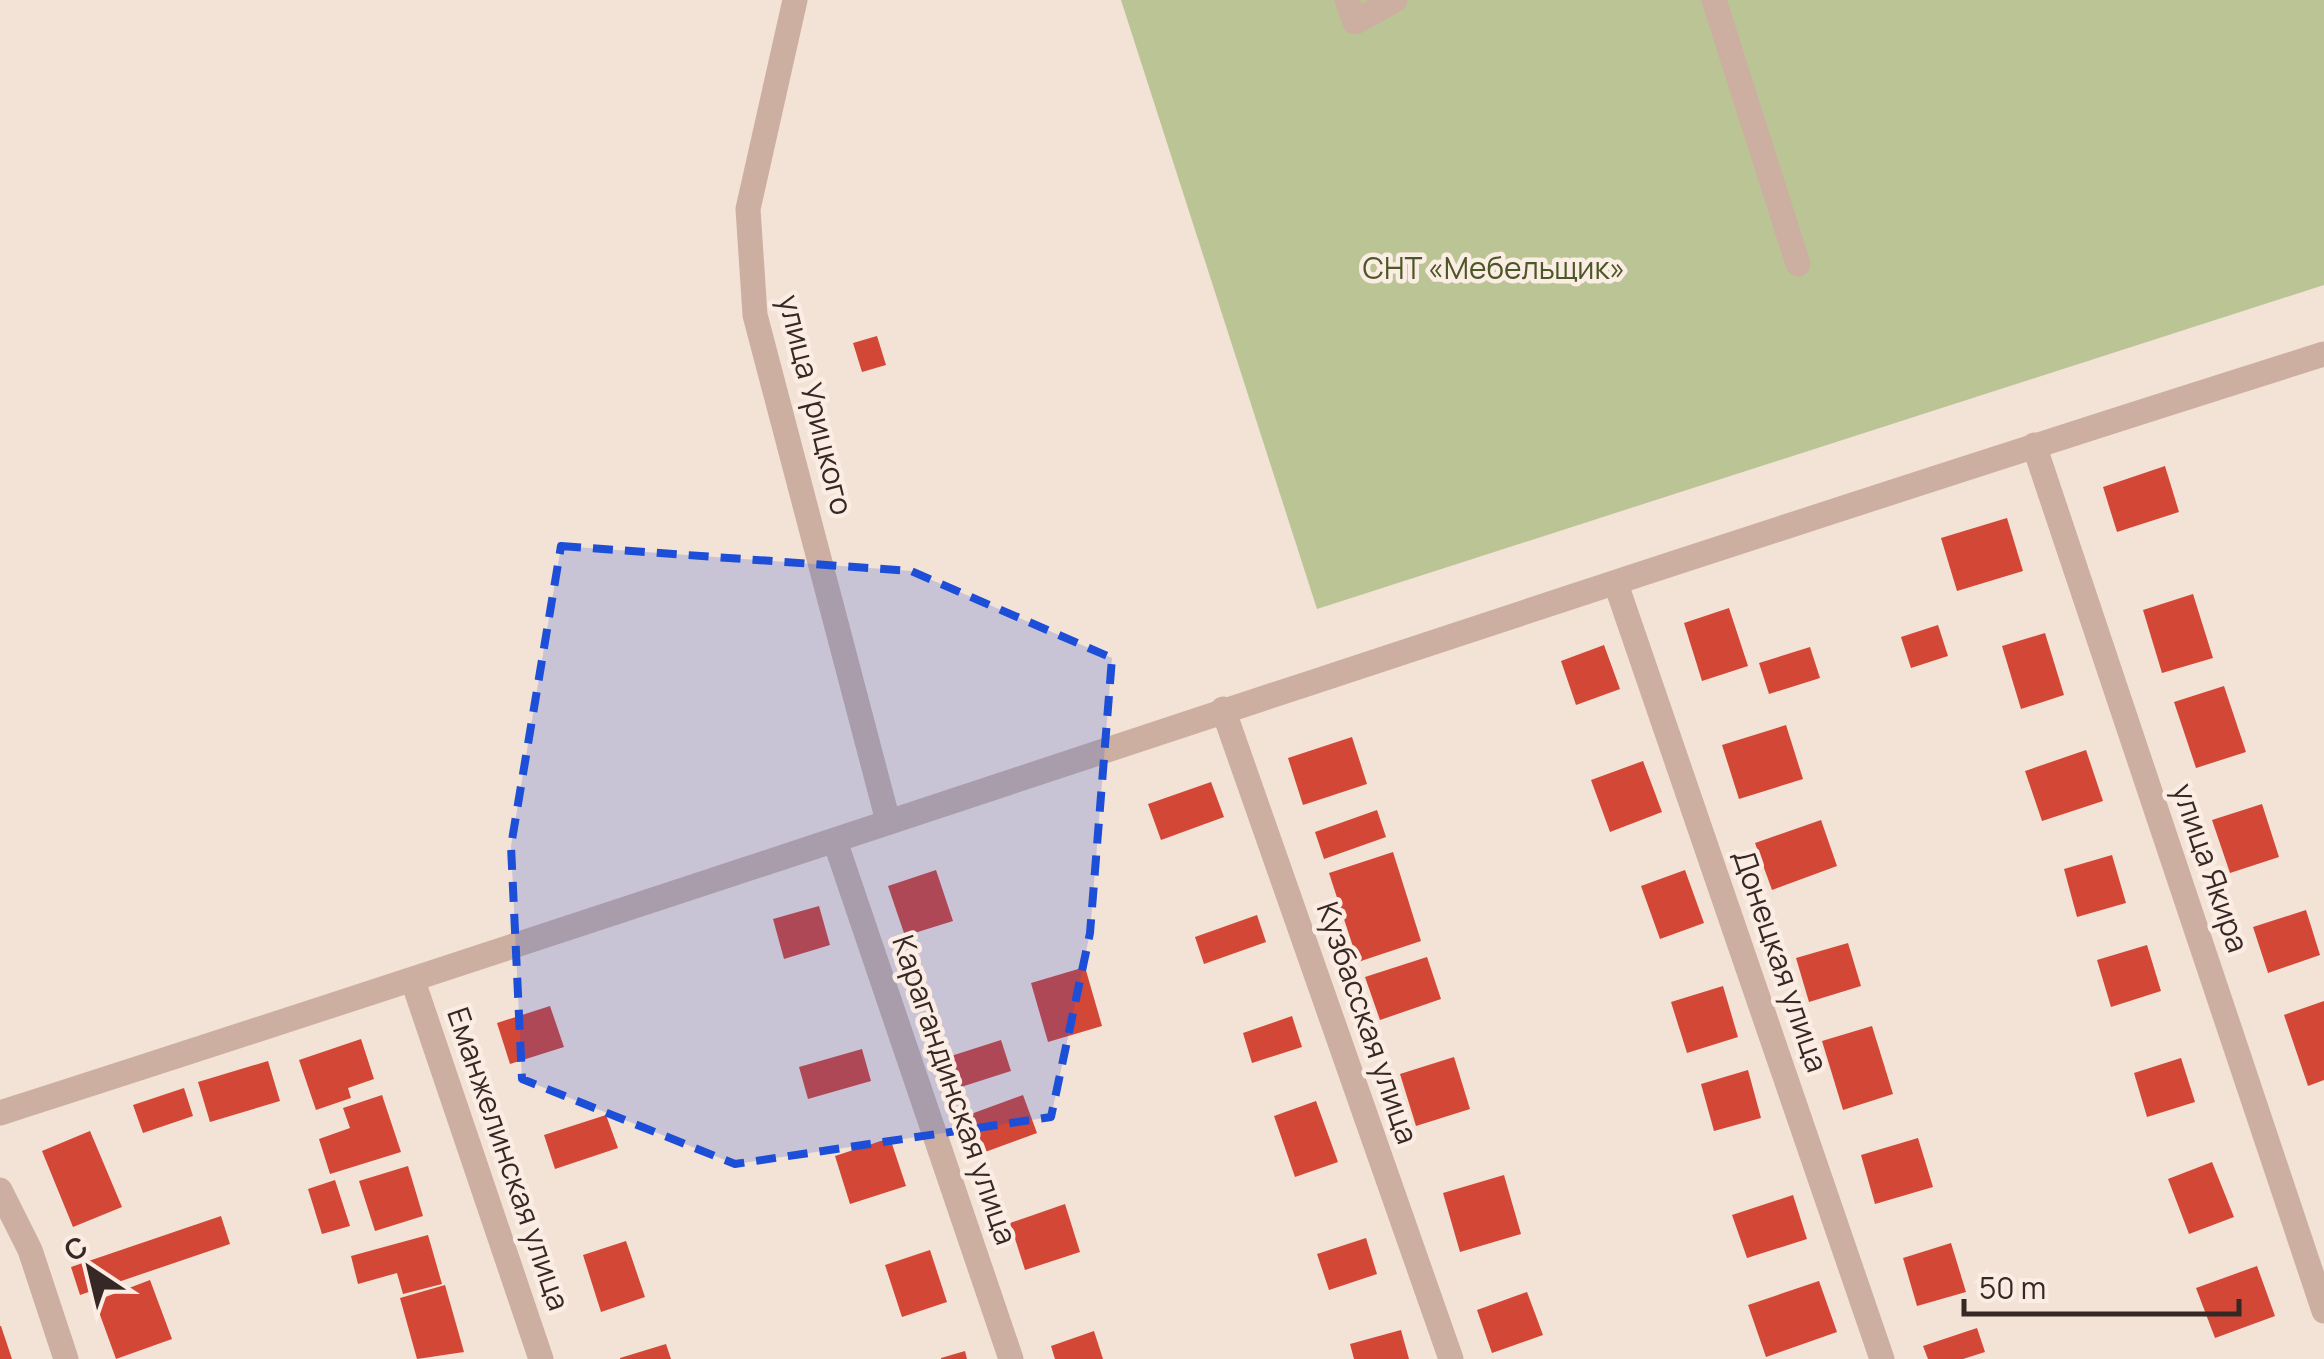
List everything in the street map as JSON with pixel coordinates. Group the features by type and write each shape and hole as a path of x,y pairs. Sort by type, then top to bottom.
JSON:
{"street":[{"name":"улица Урицкого","path":"795,0 748,209 755,315 888,821"},
{"path":"1347,0 1355,22 1396,0"},
{"path":"1714,0 1798,264"},
{"path":"0,1113 835,841 1223,709 2324,354"},
{"name":"улица Якира","path":"2034,445 2324,1311"},
{"name":"Донецкая улица","path":"1616,584 1882,1359"},
{"name":"Кузбасская улица","path":"1223,709 1451,1359"},
{"name":"Карагандинская улица","path":"835,841 1011,1359"},
{"name":"Еманжелинская улица","path":"413,980 541,1359"},
{"path":"0,1190 30,1250 66,1359"}],"highlighted area":[{"path":"561,546 911,571 1112,658 1090,933 1051,1117 735,1164 522,1079 511,846"}],"green space":[{"name":"СНТ «Мебельщик»","path":"1121,0 2324,0 2324,285 1317,609"}],"building":[{"path":"877,336 886,365 862,372 853,343"},
{"path":"2165,466 2179,512 2117,532 2103,487"},
{"path":"2007,518 2023,571 1957,591 1941,538"},
{"path":"2193,594 2213,658 2162,673 2143,610"},
{"path":"1729,608 1748,666 1702,681 1684,623"},
{"path":"1938,625 1948,656 1911,668 1901,637"},
{"path":"2045,633 2064,695 2021,709 2002,646"},
{"path":"1604,645 1620,689 1576,705 1561,661"},
{"path":"1810,647 1820,678 1769,694 1759,663"},
{"path":"2224,686 2246,752 2196,768 2174,702"},
{"path":"1786,725 1803,779 1739,799 1722,745"},
{"path":"1352,737 1367,784 1303,805 1288,758"},
{"path":"2086,750 2103,801 2042,821 2025,771"},
{"path":"1643,761 1662,812 1610,832 1591,780"},
{"path":"1211,782 1224,817 1161,840 1148,804"},
{"path":"2262,804 2279,857 2230,873 2212,820"},
{"path":"1377,810 1386,837 1324,859 1315,832"},
{"path":"1821,820 1837,866 1772,890 1755,843"},
{"path":"1393,852 1421,941 1358,962 1329,873"},
{"path":"2112,855 2126,903 2077,917 2064,869"},
{"path":"936,870 953,921 905,936 888,886"},
{"path":"1685,870 1704,923 1660,939 1641,886"},
{"path":"819,906 830,945 784,959 773,919"},
{"path":"2306,910 2320,955 2268,973 2253,927"},
{"path":"1257,915 1266,942 1204,964 1195,937"},
{"path":"1848,943 1861,986 1809,1002 1796,958"},
{"path":"2147,945 2161,991 2111,1007 2097,960"},
{"path":"1427,957 1441,999 1380,1020 1365,977"},
{"path":"1085,967 1102,1026 1048,1042 1031,983"},
{"path":"1723,986 1738,1037 1687,1053 1671,1002"},
{"path":"2324,1001 2324,1080 2308,1086 2284,1015"},
{"path":"550,1006 564,1047 510,1064 497,1023"},
{"path":"1292,1016 1302,1047 1252,1063 1243,1033"},
{"path":"1872,1026 1893,1094 1843,1110 1822,1041"},
{"path":"361,1039 374,1079 348,1088 351,1098 316,1110 299,1060"},
{"path":"1001,1040 1011,1071 961,1087 951,1056"},
{"path":"862,1049 871,1081 808,1099 799,1067"},
{"path":"1454,1057 1470,1109 1416,1126 1400,1074"},
{"path":"2181,1058 2195,1102 2147,1117 2134,1073"},
{"path":"268,1061 280,1101 210,1122 198,1082"},
{"path":"1748,1070 1761,1118 1714,1131 1701,1084"},
{"path":"184,1088 193,1116 143,1133 133,1105"},
{"path":"382,1095 401,1152 330,1174 319,1139 350,1128 343,1108"},
{"path":"1023,1095 1037,1133 985,1152 971,1114"},
{"path":"1316,1101 1338,1162 1295,1177 1274,1116"},
{"path":"606,1115 618,1148 555,1169 544,1135"},
{"path":"90,1131 122,1207 73,1227 42,1151"},
{"path":"890,1138 906,1186 850,1204 835,1156"},
{"path":"1918,1138 1933,1187 1875,1204 1861,1155"},
{"path":"2212,1162 2234,1217 2189,1234 2168,1179"},
{"path":"408,1166 423,1216 375,1231 359,1181"},
{"path":"1504,1175 1521,1234 1460,1252 1443,1193"},
{"path":"335,1180 350,1226 322,1234 308,1189"},
{"path":"1793,1195 1807,1239 1747,1258 1732,1215"},
{"path":"1065,1204 1080,1252 1025,1270 1010,1223"},
{"path":"221,1216 230,1244 80,1295 71,1267"},
{"path":"428,1235 442,1284 403,1294 397,1273 358,1284 351,1256"},
{"path":"1366,1238 1377,1274 1329,1290 1317,1254"},
{"path":"626,1241 645,1297 601,1312 583,1255"},
{"path":"1951,1243 1966,1292 1917,1306 1903,1258"},
{"path":"930,1250 947,1302 902,1317 885,1265"},
{"path":"2257,1266 2275,1316 2215,1338 2196,1288"},
{"path":"150,1280 172,1339 116,1359 95,1301"},
{"path":"1819,1281 1837,1332 1766,1357 1748,1305"},
{"path":"445,1285 464,1352 417,1359 400,1298"},
{"path":"1527,1292 1543,1335 1492,1353 1477,1310"},
{"path":"1,1326 12,1359 0,1359"},
{"path":"1977,1328 1985,1352 1963,1359 1928,1359 1923,1346"},
{"path":"1401,1330 1409,1359 1354,1359 1350,1344"},
{"path":"1094,1331 1103,1359 1055,1359 1051,1346"},
{"path":"666,1344 671,1359 620,1359 620,1358"},
{"path":"965,1351 967,1359 941,1359 941,1358"}]}
